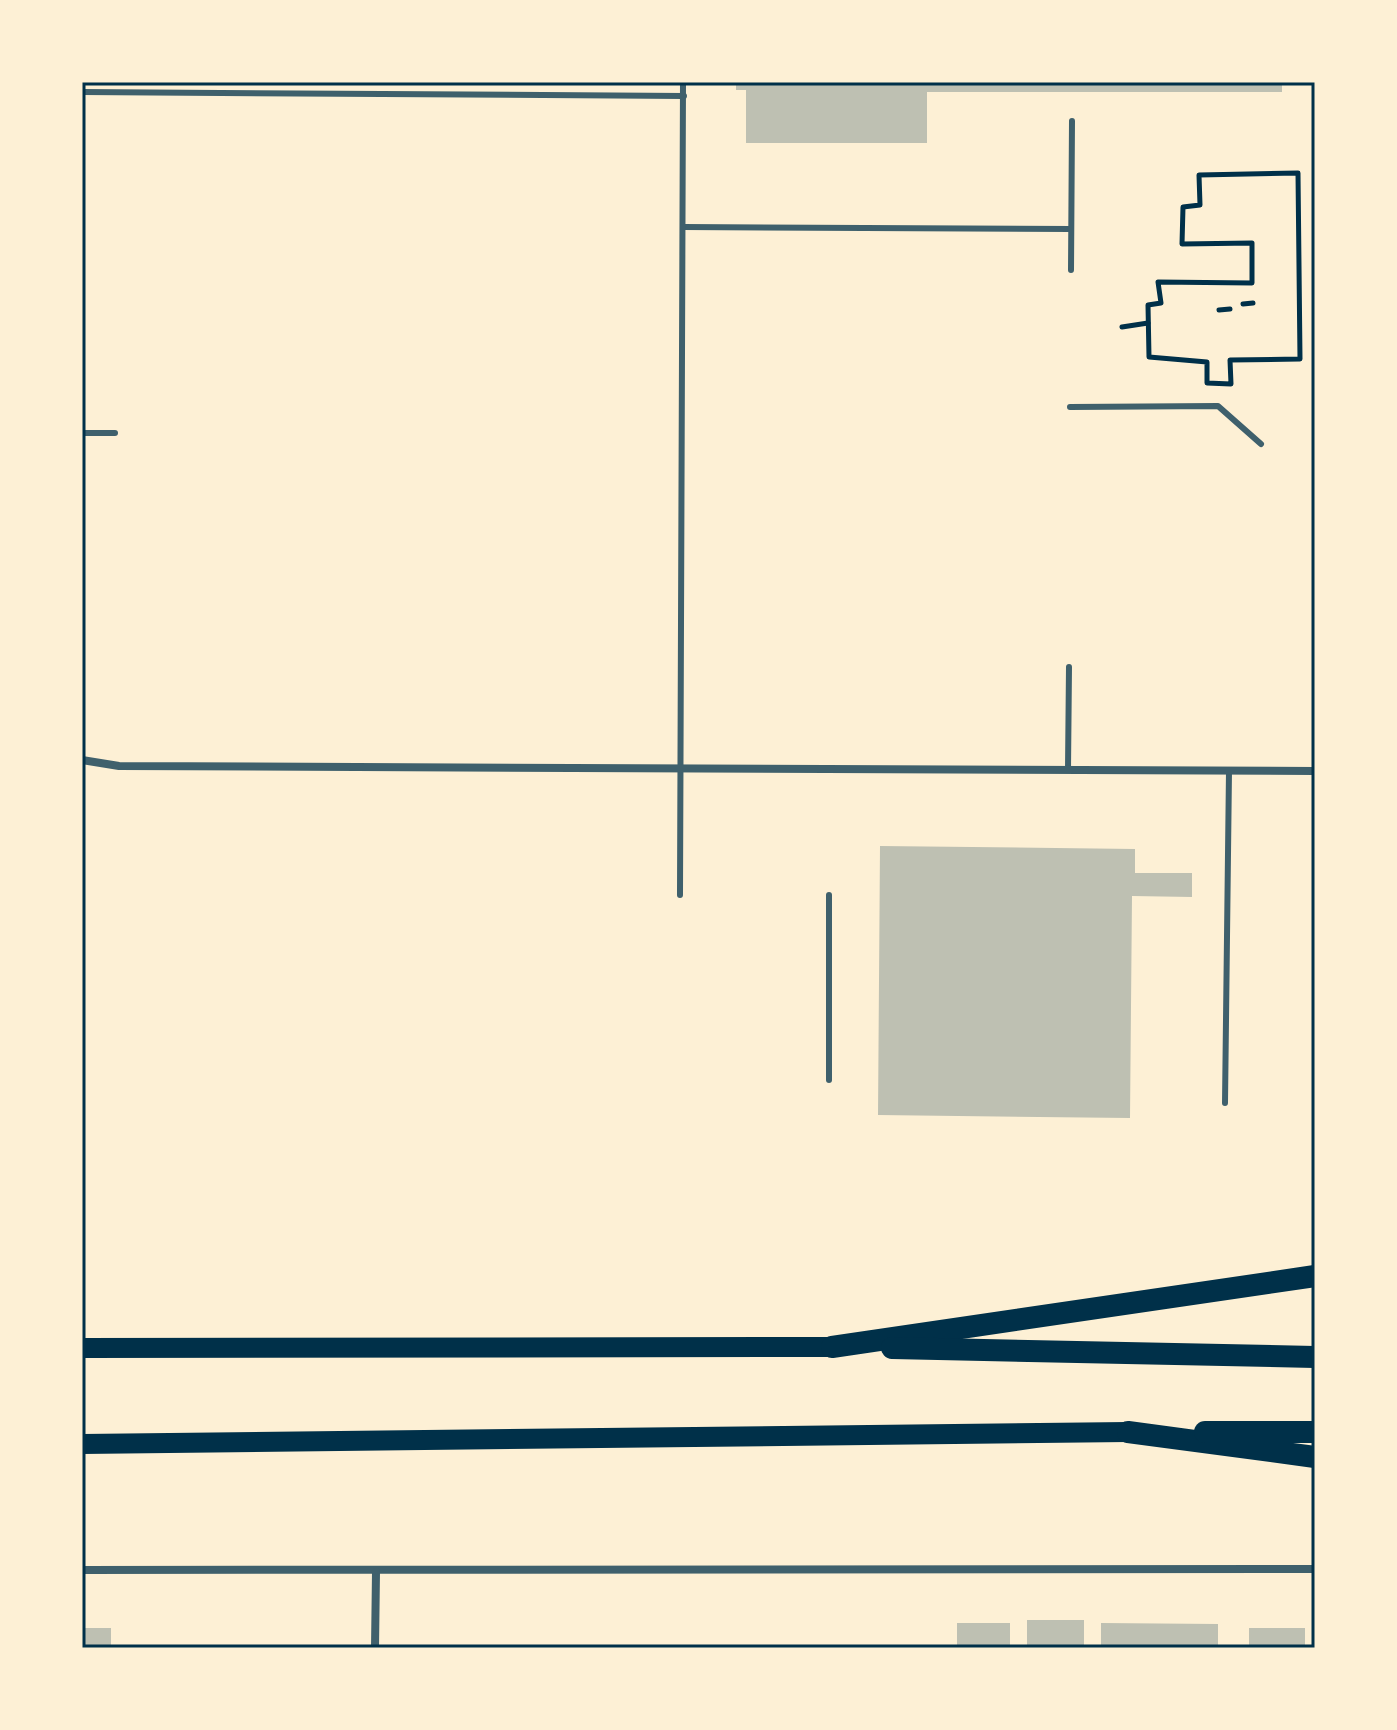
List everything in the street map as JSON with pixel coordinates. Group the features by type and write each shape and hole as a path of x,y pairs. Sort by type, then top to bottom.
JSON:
{"highway":[{"path":"832,1347 1315,1276"},
{"path":"832,1347 1315,1357"},
{"path":"1128,1432 1315,1432"},
{"path":"1128,1432 1315,1457"}],"main road":[{"path":"82,1348 832,1347"},
{"path":"82,1444 1128,1432"}],"street":[{"path":"82,760 119,766 1315,771"},
{"path":"82,1570 1315,1569"},
{"path":"375,1648 376,1572"}],"lane":[{"path":"680,895 683,82"},
{"path":"82,92 684,96"},
{"path":"1071,270 1072,121"},
{"path":"683,227 1071,229"},
{"path":"1070,407 1218,406 1261,444"},
{"path":"82,433 115,433"},
{"path":"1068,770 1069,667"},
{"path":"1225,1103 1229,771"},
{"path":"829,895 829,1080"}],"path":[{"path":"1298,173 1300,359 1230,360 1231,384 1207,383 1207,362 1149,357 1148,323 1148,305 1161,303 1158,282 1252,283 1252,243 1182,244 1183,207 1200,205 1199,175 1298,173"},
{"path":"1243,304 1253,303"},
{"path":"1219,310 1230,309"},
{"path":"1122,327 1148,323"}],"building":[{"path":"736,82 1282,82 1282,92 927,92 927,143 746,143 746,90 736,90"},
{"path":"880,846 1135,849 1135,873 1192,873 1192,897 1132,896 1130,1118 878,1115"},
{"path":"1027,1620 1084,1620 1084,1648 1027,1648"},
{"path":"957,1623 1010,1623 1010,1648 957,1648"},
{"path":"1101,1623 1218,1624 1218,1648 1101,1648"},
{"path":"82,1628 111,1628 111,1648 82,1648"},
{"path":"1249,1628 1305,1628 1305,1648 1249,1648"}]}
